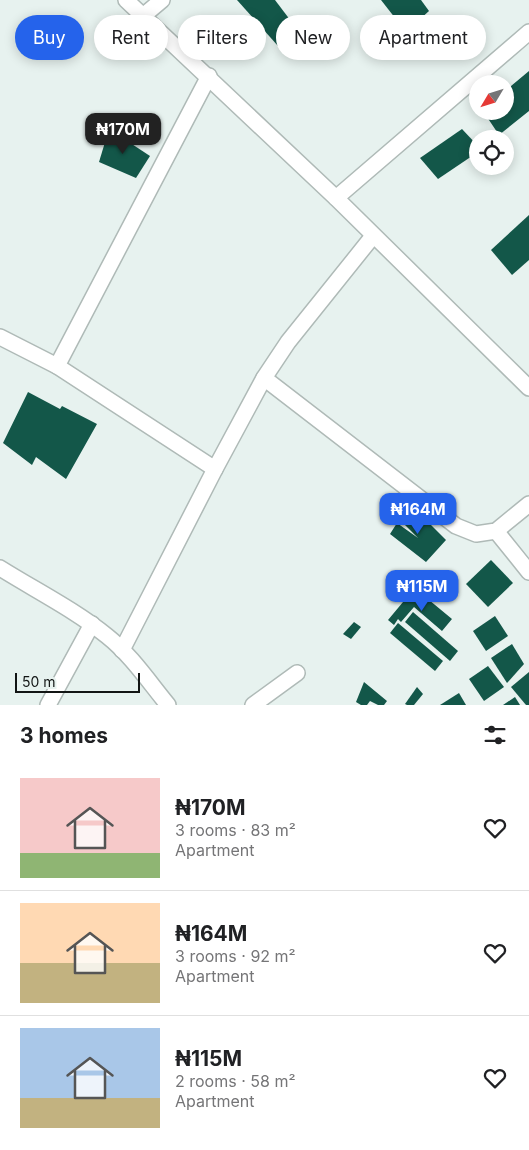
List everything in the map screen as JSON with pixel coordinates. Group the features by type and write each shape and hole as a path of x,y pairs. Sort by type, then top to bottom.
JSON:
{"street":[{"path":"126,0 141,15"},
{"path":"143,15 162,0"},
{"path":"336,198 528,36"},
{"path":"168,39 336,198 529,388"},
{"path":"57,366 209,76"},
{"path":"122,650 264,378 288,342 374,236"},
{"path":"0,337 57,366 215,469"},
{"path":"264,378 456,526 476,534 496,531 529,504"},
{"path":"496,531 529,572"},
{"path":"0,568 92,624 122,650 168,705"},
{"path":"48,705 92,624"},
{"path":"253,705 296,673"}],"building":[{"path":"237,0 275,0 286,15 276,15 276,44 266,33 266,15 250,15"},
{"path":"381,0 421,0 429,11 425,15 393,15"},
{"path":"529,71 529,111 505,130 496,130 489,120 514,120 514,84"},
{"path":"109,129 150,156 136,178 99,162"},
{"path":"462,129 469,136 469,158 438,179 420,158"},
{"path":"529,215 529,260 512,275 491,250"},
{"path":"28,392 60,409 62,406 97,424 66,479 36,457 32,465 3,443"},
{"path":"408,506 446,540 426,562 390,534 397,523 418,538 399,519"},
{"path":"491,560 513,583 488,607 466,584"},
{"path":"423,595 452,619 442,631 414,607 401,622 398,619 394,625 388,620 408,596 417,603"},
{"path":"413,612 458,651 450,661 405,622"},
{"path":"495,616 508,636 486,651 473,631"},
{"path":"354,622 361,627 351,639 343,634"},
{"path":"398,623 443,661 435,671 390,633"},
{"path":"512,644 524,664 507,683 491,658"},
{"path":"488,666 504,687 484,701 469,679"},
{"path":"529,672 529,705 526,705 511,687"},
{"path":"364,682 387,701 384,705 378,705 370,701 367,705 361,705 356,702"},
{"path":"417,687 423,694 414,705 405,704"},
{"path":"459,693 466,705 440,705"},
{"path":"515,697 520,705 503,705"}]}
